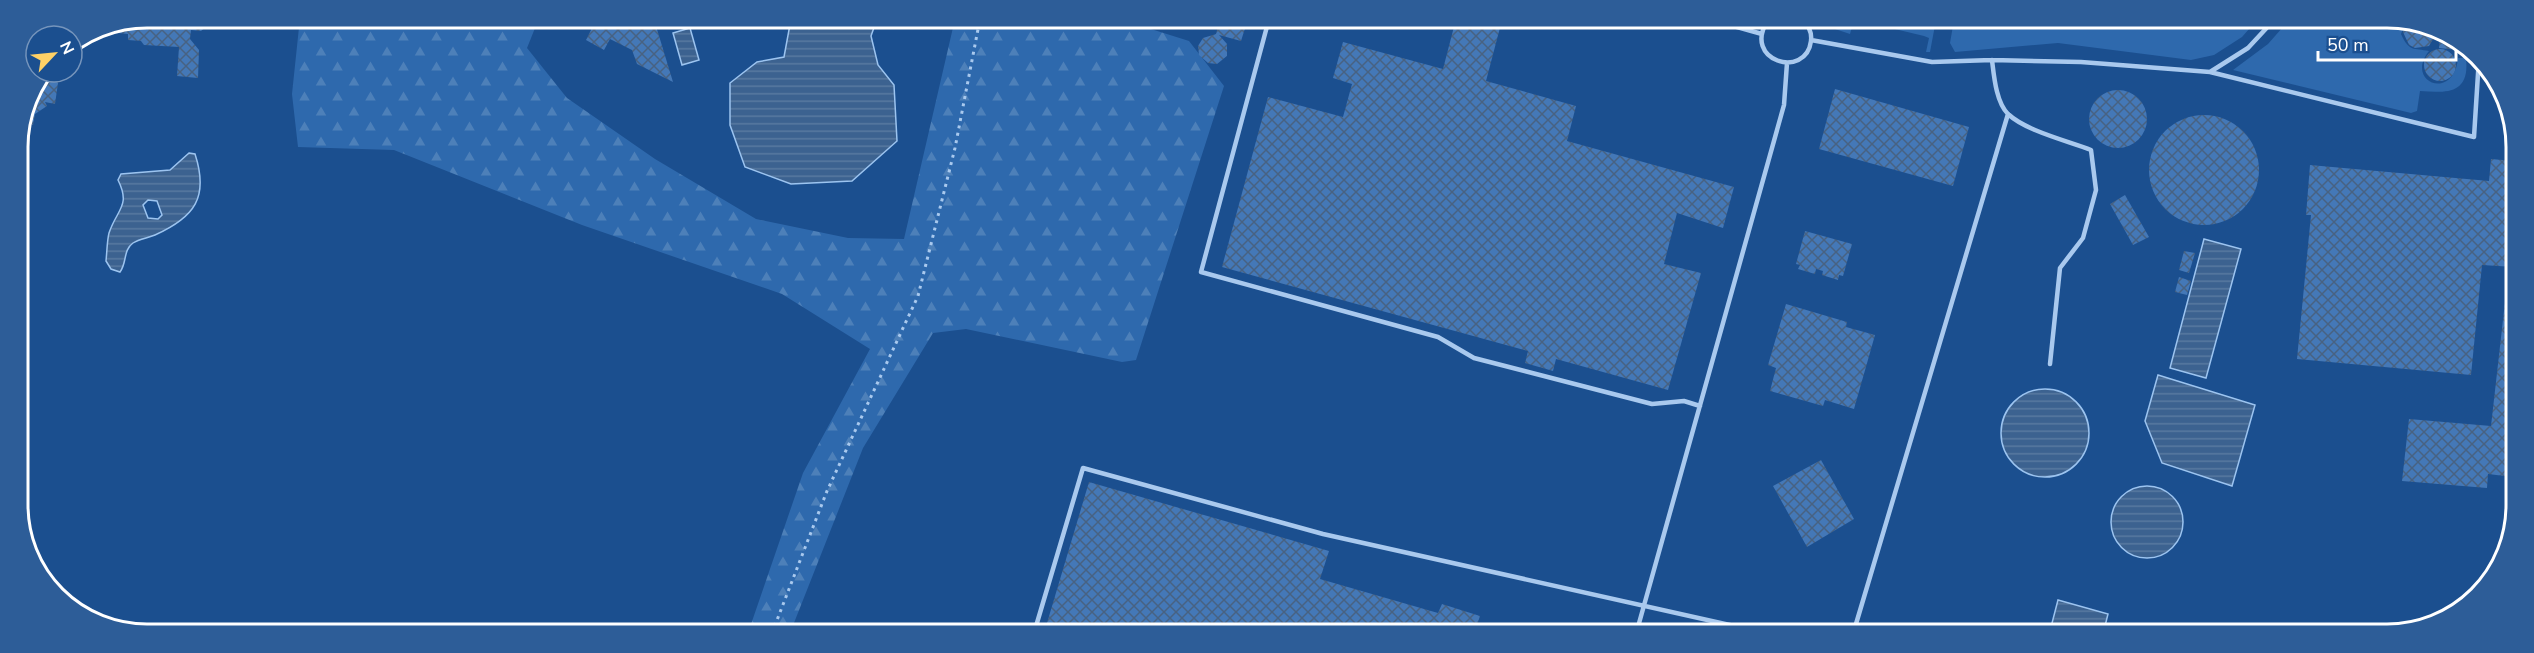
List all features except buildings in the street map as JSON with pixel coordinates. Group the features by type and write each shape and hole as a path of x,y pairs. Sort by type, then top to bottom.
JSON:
{"lane":[{"path":"1267,28 1201,272 1438,337 1473,358 1652,404 1684,401 1700,406"},
{"path":"1741,28 1762,34"},
{"path":"1765,28 1762,34 1765,52 1773,60 1786,63 1795,62 1804,56 1811,40 1808,28"},
{"path":"2210,72 2248,48 2267,28"},
{"path":"1811,40 1932,62 1992,60 2081,62 2210,72 2474,137 2478,72"},
{"path":"1992,60 2000,100 2008,114 2031,128 2091,150 2096,190 2083,238 2060,268 2050,364"},
{"path":"1639,624 1784,105 1786,63"},
{"path":"1855,624 2008,114"},
{"path":"1037,624 1083,468 1323,534 1727,624"}],"path":[{"path":"775,624 826,491 918,296 955,148 978,28"}],"green space":[{"path":"299,28 535,28 527,48 567,98 655,159 756,219 848,238 904,239 953,28 1148,28 1189,41 1224,86 1136,360 1122,362 966,329 933,333 863,448 794,624 751,624 803,473 870,349 782,294 582,225 394,150 298,147 292,94"},
{"path":"1832,28 1852,28 1850,34"},
{"path":"1890,28 1934,28 1930,52 1926,52 1929,38"},
{"path":"1953,28 2250,28 2242,37 2214,55 2191,60 2058,43 1955,52 1950,43"},
{"path":"2282,28 2403,30 2401,34 2409,46 2429,51 2423,62 2422,71 2433,83 2448,80 2455,72 2458,58 2466,59 2466,70 2464,79 2455,89 2439,92 2420,91 2417,111 2411,113 2233,70 2268,44"}],"shaded area":[{"path":"690,28 699,60 682,65 673,33"},
{"path":"789,28 874,28 871,36 878,65 894,85 897,141 852,181 791,184 745,167 730,125 730,83 757,62 784,57"},
{"path":"189,153 195,154 200,182 195,204 189,213 169,228 133,243 128,249 120,272 111,269 106,261 107,243 112,225 123,202 122,189 118,180 121,174 170,170","holes":["148,200 157,201 162,215 158,219 148,218 143,205"]},
{"path":"2204,239 2241,249 2206,378 2170,368"},
{"path":"2158,375 2255,405 2232,486 2162,463 2145,421"},
{"path":"2045,389 2062,392 2076,402 2086,416 2089,433 2086,450 2076,464 2062,474 2045,477 2028,474 2014,464 2004,450 2001,433 2004,416 2014,402 2028,392"},
{"path":"2140,486 2154,486 2173,496 2183,515 2183,529 2173,548 2154,558 2140,558 2121,548 2111,529 2111,515 2121,496"},
{"path":"2058,600 2108,614 2106,624 2052,624"}]}
